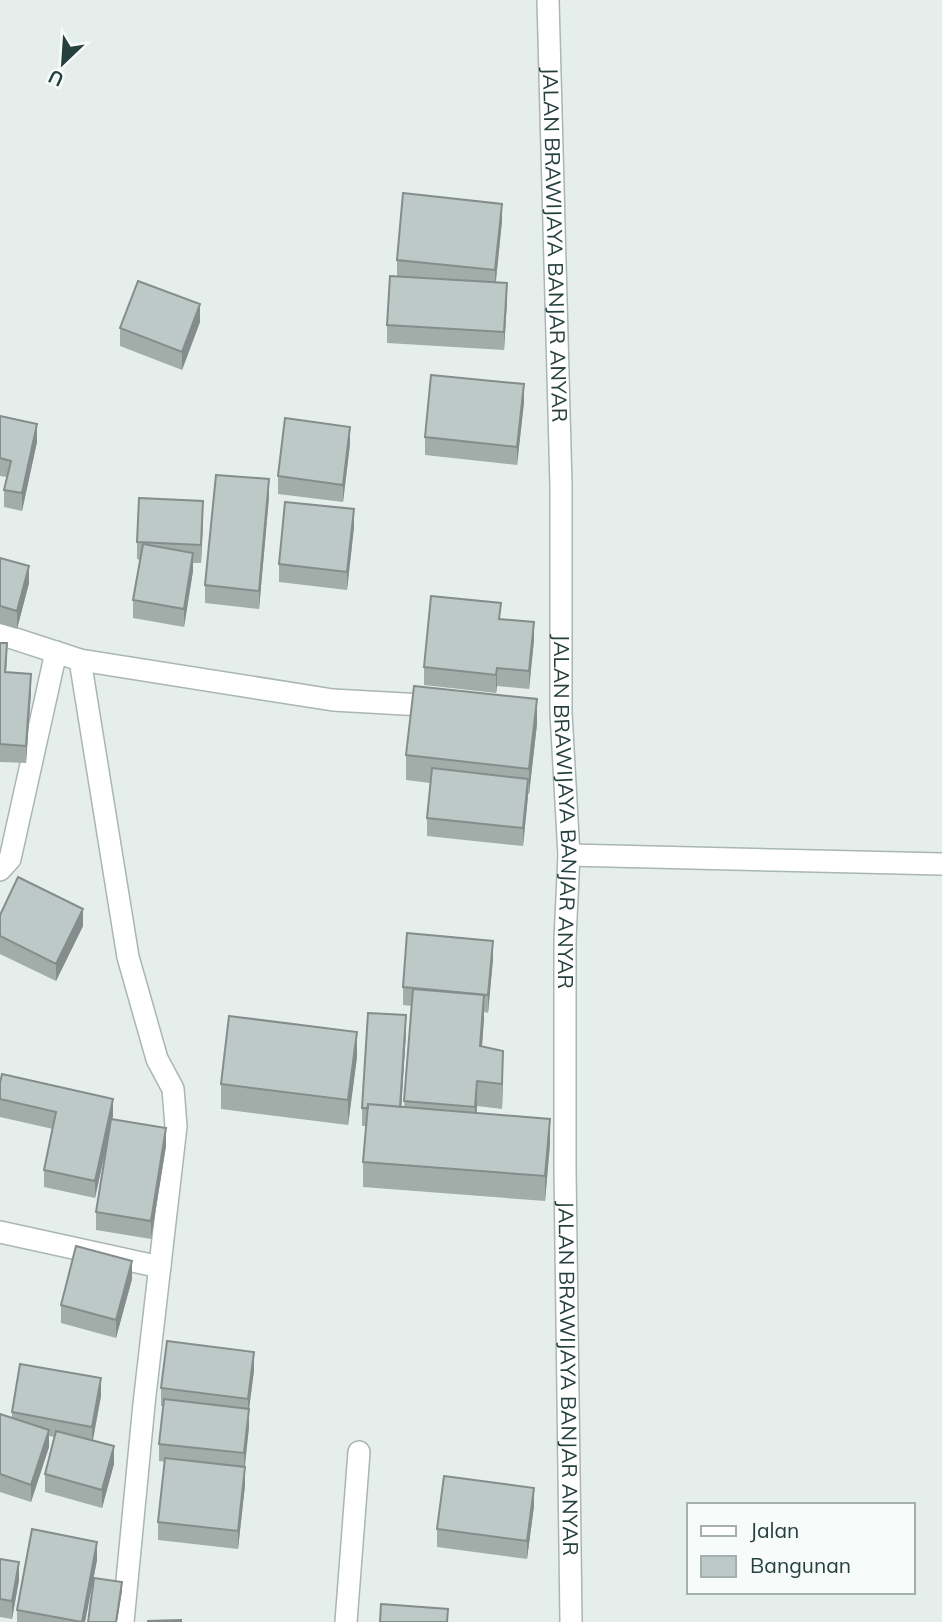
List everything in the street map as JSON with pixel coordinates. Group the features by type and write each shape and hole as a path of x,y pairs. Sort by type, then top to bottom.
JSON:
{"street":[{"name":"JALAN BRAWIJAYA BANJAR ANYAR","path":"548,0 561,486 561,713 569,855 565,939 565,1168 570,1622"},
{"path":"0,634 80,660 333,700 467,708"},
{"path":"0,870 10,859 56,652"},
{"path":"80,660 128,957 157,1059 173,1089 176,1126 123,1622"},
{"path":"534,711 561,713"},
{"path":"569,855 942,864"},
{"path":"0,1232 160,1267"},
{"path":"346,1622 359,1452"}],"building":[{"path":"403,193 502,204 495,270 397,260"},
{"path":"390,276 507,283 504,332 387,325"},
{"path":"138,281 200,304 182,352 120,328"},
{"path":"431,375 524,384 517,447 425,437"},
{"path":"0,416 37,424 22,493 4,490 11,461 0,458"},
{"path":"285,418 350,427 343,485 278,476"},
{"path":"216,475 269,479 259,591 205,585"},
{"path":"139,498 203,501 201,545 137,542"},
{"path":"285,502 354,509 347,572 279,564"},
{"path":"143,544 193,553 184,609 133,600"},
{"path":"0,558 29,566 17,611 0,606"},
{"path":"431,596 501,603 499,619 534,622 529,671 497,668 496,675 424,667"},
{"path":"0,643 7,643 5,672 31,674 26,746 0,744"},
{"path":"414,686 537,699 529,769 406,755"},
{"path":"432,768 528,779 523,828 427,818"},
{"path":"18,877 83,909 56,964 0,936 0,915"},
{"path":"407,933 493,941 488,995 403,987"},
{"path":"413,989 484,995 480,1046 503,1051 502,1084 477,1081 475,1107 404,1101"},
{"path":"368,1013 406,1015 400,1107 368,1104 368,1108 362,1108"},
{"path":"229,1016 357,1032 348,1100 221,1084"},
{"path":"2,1074 113,1099 95,1181 44,1170 56,1112 0,1099"},
{"path":"368,1104 550,1119 545,1176 363,1162"},
{"path":"111,1119 166,1128 151,1221 96,1212"},
{"path":"76,1246 132,1261 116,1320 61,1305"},
{"path":"167,1341 254,1352 248,1399 161,1388"},
{"path":"20,1364 101,1378 92,1427 12,1412"},
{"path":"164,1399 249,1409 244,1453 159,1444"},
{"path":"0,1414 49,1430 31,1485 0,1474"},
{"path":"56,1431 114,1446 102,1490 45,1474"},
{"path":"165,1458 245,1467 238,1531 158,1522"},
{"path":"444,1476 534,1488 527,1541 437,1529"},
{"path":"32,1529 97,1542 82,1622 17,1610"},
{"path":"0,1559 19,1562 12,1601 0,1599"},
{"path":"94,1578 122,1582 116,1622 88,1622"},
{"path":"381,1604 448,1609 447,1622 380,1622"},
{"path":"181,1620 181,1622 147,1621"}]}
